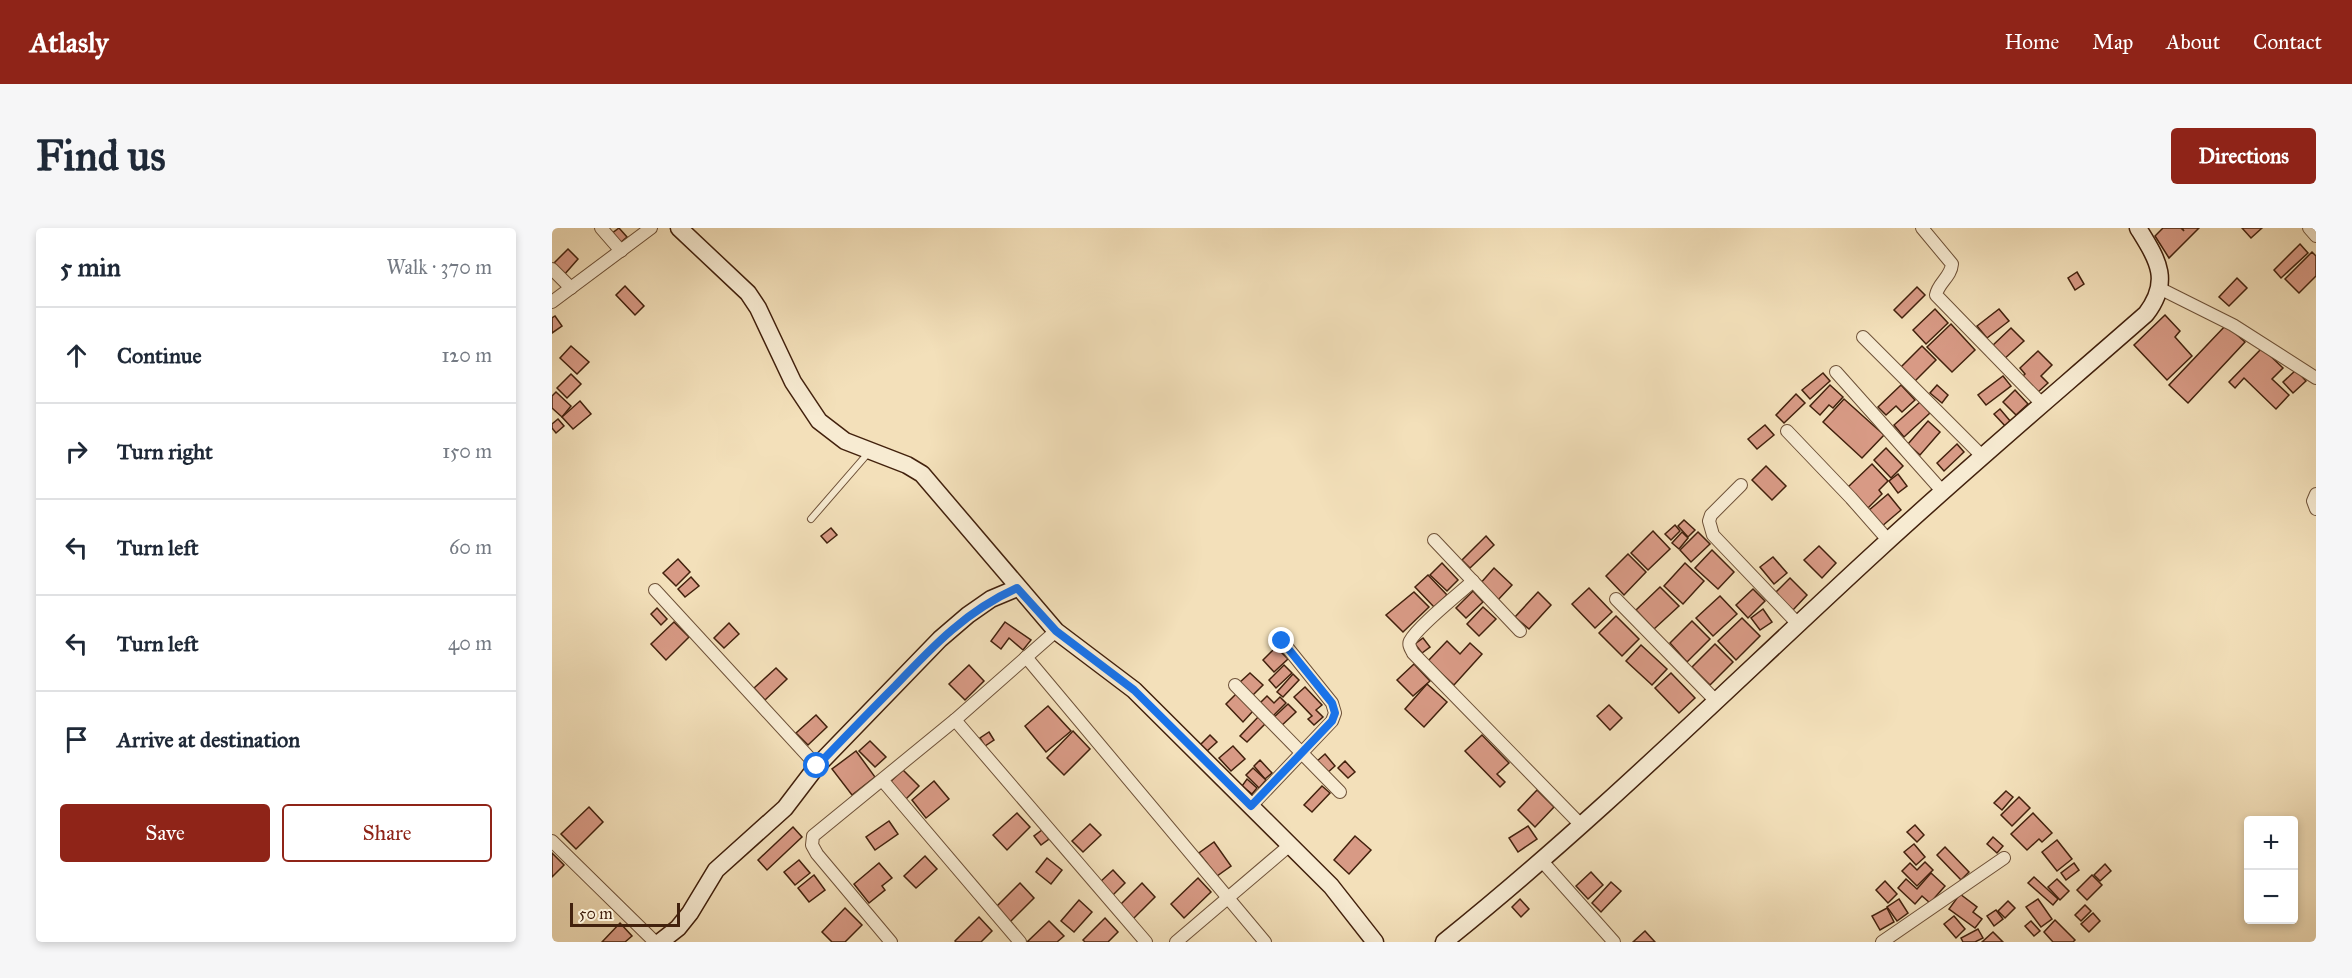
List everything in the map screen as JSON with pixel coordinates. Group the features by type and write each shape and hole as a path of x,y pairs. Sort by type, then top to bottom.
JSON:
{"main road":[{"path":"679,228 748,293 758,308 793,382 819,421 845,441 907,465 922,474 1053,633 1134,690 1331,886 1375,942"},
{"path":"1444,942 1503,895 1799,625 1888,540 2146,314 2154,303 2159,288 2160,272 2156,257 2138,228"},
{"path":"660,942 678,928 690,913 716,870 785,808 817,766 940,639 991,599 1017,588"}],"street":[{"path":"601,228 621,251"},
{"path":"1923,228 1952,264 1952,270 1937,290 1936,295 2043,405"},
{"path":"2309,228 2316,236"},
{"path":"552,302 649,229"},
{"path":"552,269 571,288"},
{"path":"2159,288 2233,325 2316,378"},
{"path":"1863,337 1983,457"},
{"path":"1836,372 1943,492"},
{"path":"1787,430 1888,540"},
{"path":"1741,485 1711,515 1710,528 1713,535 1799,625"},
{"path":"2316,494 2313,501 2316,509"},
{"path":"1434,540 1520,631"},
{"path":"1473,581 1419,631 1409,642 1409,647 1580,824"},
{"path":"656,590 817,766"},
{"path":"1616,599 1716,700"},
{"path":"891,942 817,854 812,845 813,836 955,720 1053,633"},
{"path":"1251,806 1332,721 1335,713 1332,703 1282,641"},
{"path":"1031,653 1265,942"},
{"path":"1235,685 1340,792"},
{"path":"955,720 1146,942"},
{"path":"883,780 1020,942"},
{"path":"552,841 654,942"},
{"path":"1176,942 1290,845"},
{"path":"1882,942 2004,858"},
{"path":"1541,860 1614,942"}],"lane":[{"path":"811,519 871,451"}],"building":[{"path":"619,228 627,237 619,244 611,234"},
{"path":"2163,228 2181,228 2184,231 2182,228 2199,228 2169,258 2155,236"},
{"path":"2242,228 2262,228 2251,238"},
{"path":"2300,244 2308,253 2281,278 2274,270"},
{"path":"568,249 578,259 564,275 553,264"},
{"path":"2312,252 2316,256 2316,276 2299,293 2285,279"},
{"path":"2077,272 2084,284 2075,290 2068,278"},
{"path":"2237,278 2247,288 2229,306 2219,297"},
{"path":"625,286 644,306 635,315 616,295"},
{"path":"1917,287 1925,295 1902,318 1894,310"},
{"path":"1935,309 1948,323 1926,344 1913,330"},
{"path":"1999,309 2009,321 1987,338 1977,326"},
{"path":"2165,315 2180,331 2175,337 2192,356 2167,380 2134,345"},
{"path":"555,316 562,326 552,333 552,318"},
{"path":"1951,324 1975,350 1952,372 1927,347"},
{"path":"2226,325 2245,342 2188,403 2169,385"},
{"path":"2011,328 2024,341 2003,360 1991,347"},
{"path":"571,346 589,362 577,374 560,358"},
{"path":"1922,346 1936,360 1915,381 1901,367"},
{"path":"2262,348 2283,368 2272,379 2289,395 2276,409 2244,378 2235,388 2229,382"},
{"path":"2038,351 2052,365 2041,376 2048,383 2037,393 2022,377 2025,374 2020,368"},
{"path":"2296,370 2306,381 2293,393 2283,382"},
{"path":"1823,373 1830,381 1810,399 1802,390"},
{"path":"571,374 581,384 567,398 557,388"},
{"path":"2003,376 2011,386 1986,405 1978,395"},
{"path":"1830,385 1843,397 1833,408 1829,405 1820,415 1810,406"},
{"path":"1901,385 1915,400 1902,412 1896,406 1886,415 1878,407"},
{"path":"1937,385 1948,395 1942,403 1930,393"},
{"path":"2015,390 2028,404 2016,415 2003,402"},
{"path":"556,392 571,406 562,417 552,408 552,396"},
{"path":"1796,394 1805,403 1784,423 1776,415"},
{"path":"1844,399 1884,435 1862,458 1823,422"},
{"path":"580,401 591,414 573,429 562,417"},
{"path":"1920,402 1930,413 1904,437 1894,425"},
{"path":"2000,409 2011,422 2006,427 1994,414"},
{"path":"558,419 564,426 556,433 552,424"},
{"path":"1928,421 1940,432 1920,455 1908,444"},
{"path":"1765,425 1774,435 1757,449 1748,439"},
{"path":"1957,444 1964,452 1944,471 1937,463"},
{"path":"1886,448 1903,466 1891,478 1874,460"},
{"path":"1872,464 1888,481 1879,490 1882,494 1868,508 1848,487"},
{"path":"1766,466 1786,486 1772,500 1752,480"},
{"path":"1898,474 1907,486 1898,493 1889,481"},
{"path":"1888,494 1901,510 1881,527 1868,511"},
{"path":"1684,520 1695,530 1688,537 1678,526"},
{"path":"1675,525 1680,531 1671,540 1665,534"},
{"path":"831,528 837,535 827,543 821,536"},
{"path":"1653,531 1670,549 1648,570 1631,553"},
{"path":"1682,532 1688,538 1679,549 1672,543"},
{"path":"1698,532 1710,544 1691,562 1680,550"},
{"path":"1486,536 1494,545 1470,568 1462,560"},
{"path":"1819,546 1836,563 1822,578 1804,560"},
{"path":"1712,550 1734,572 1718,589 1695,568"},
{"path":"1628,554 1646,572 1624,595 1606,576"},
{"path":"1773,557 1787,573 1774,584 1760,567"},
{"path":"678,559 690,572 676,586 663,573"},
{"path":"1442,563 1458,580 1447,591 1430,575"},
{"path":"1685,563 1704,581 1683,604 1664,586"},
{"path":"1494,568 1512,585 1497,601 1479,585"},
{"path":"1428,575 1447,595 1434,607 1415,587"},
{"path":"691,577 699,586 685,597 678,589"},
{"path":"1790,578 1807,595 1793,610 1775,593"},
{"path":"1660,587 1679,606 1654,629 1636,610"},
{"path":"1589,588 1612,612 1595,628 1572,604"},
{"path":"1753,589 1765,601 1748,618 1736,605"},
{"path":"1473,591 1483,602 1466,618 1456,608"},
{"path":"1414,592 1429,607 1403,632 1386,615"},
{"path":"1538,592 1551,605 1529,629 1515,617"},
{"path":"1720,596 1737,614 1713,636 1696,618"},
{"path":"1483,607 1496,619 1479,636 1467,624"},
{"path":"657,608 667,619 661,625 651,614"},
{"path":"1763,609 1772,622 1760,630 1751,618"},
{"path":"1616,616 1639,639 1622,656 1599,633"},
{"path":"1742,618 1760,636 1736,660 1718,641"},
{"path":"1692,621 1710,639 1687,662 1670,643"},
{"path":"674,622 689,637 666,660 651,644"},
{"path":"1005,622 1031,640 1023,650 1009,638 1001,649 991,641"},
{"path":"729,623 739,634 724,648 714,638"},
{"path":"1423,638 1430,647 1422,653 1415,644"},
{"path":"1447,641 1460,654 1470,643 1482,654 1454,685 1428,661"},
{"path":"1715,644 1733,662 1710,685 1692,667"},
{"path":"1641,645 1667,669 1652,685 1626,661"},
{"path":"1276,647 1288,659 1274,672 1263,660"},
{"path":"1414,664 1430,681 1413,696 1397,680"},
{"path":"969,665 984,681 965,700 949,684"},
{"path":"1284,665 1292,673 1276,688 1269,680"},
{"path":"776,668 787,679 765,700 754,688"},
{"path":"1250,673 1263,685 1252,696 1239,683"},
{"path":"1671,673 1695,698 1679,713 1655,688"},
{"path":"1293,674 1299,680 1283,697 1277,692"},
{"path":"1427,684 1447,702 1424,727 1405,709"},
{"path":"1305,687 1322,705 1316,710 1323,717 1314,725 1308,719 1312,716 1294,697"},
{"path":"1236,694 1253,711 1243,722 1226,704"},
{"path":"1267,696 1274,703 1280,697 1286,703 1272,717 1259,704"},
{"path":"1288,704 1296,712 1279,728 1271,720"},
{"path":"1609,705 1622,718 1610,730 1597,716"},
{"path":"1048,706 1071,731 1046,752 1025,726"},
{"path":"816,715 827,727 808,745 796,733"},
{"path":"1259,716 1266,723 1247,742 1240,736"},
{"path":"1073,731 1090,749 1064,775 1047,758"},
{"path":"989,732 994,740 985,746 980,738"},
{"path":"1210,735 1217,742 1207,751 1200,745"},
{"path":"1482,735 1509,763 1497,774 1505,782 1500,787 1465,751"},
{"path":"870,741 886,757 875,767 859,751"},
{"path":"1233,746 1245,759 1231,771 1219,758"},
{"path":"856,751 875,777 852,795 832,769"},
{"path":"1325,754 1335,766 1326,774 1316,762"},
{"path":"1260,760 1272,773 1265,779 1254,766"},
{"path":"1345,761 1355,772 1348,778 1338,768"},
{"path":"1253,768 1266,780 1259,788 1246,775"},
{"path":"903,770 919,786 906,799 890,782"},
{"path":"1247,779 1257,788 1252,794 1242,786"},
{"path":"934,781 949,799 926,818 912,800"},
{"path":"1322,786 1330,793 1312,812 1304,805"},
{"path":"1537,790 1554,807 1535,827 1518,810"},
{"path":"2006,791 2013,797 2002,810 1994,803"},
{"path":"2019,797 2030,808 2012,826 2001,815"},
{"path":"589,807 603,822 576,849 561,834"},
{"path":"1017,813 1030,827 1007,850 993,835"},
{"path":"2033,813 2052,833 2042,842 2039,839 2027,850 2011,834"},
{"path":"889,821 898,834 875,850 866,837"},
{"path":"1090,824 1101,835 1083,852 1072,841"},
{"path":"1915,825 1924,835 1917,842 1907,832"},
{"path":"1528,826 1537,839 1518,852 1509,838"},
{"path":"793,827 802,837 767,870 758,860"},
{"path":"1042,830 1049,839 1041,845 1034,836"},
{"path":"1355,836 1371,850 1349,874 1334,860"},
{"path":"1993,837 2003,846 1997,853 1987,844"},
{"path":"2057,840 2072,859 2057,871 2042,852"},
{"path":"1214,842 1231,866 1217,876 1199,853"},
{"path":"1914,844 1925,857 1916,865 1904,852"},
{"path":"1945,847 1969,872 1961,880 1937,855"},
{"path":"552,853 564,865 552,877"},
{"path":"925,856 937,869 916,888 904,876"},
{"path":"1047,858 1062,870 1051,884 1036,872"},
{"path":"799,860 810,873 795,885 784,872"},
{"path":"1925,862 1933,870 1917,886 1902,871 1910,863 1917,870"},
{"path":"879,863 892,878 882,886 885,890 869,903 854,884"},
{"path":"2074,863 2079,870 2066,880 2061,873"},
{"path":"2105,864 2111,871 2100,881 2094,875"},
{"path":"1113,870 1125,883 1112,896 1100,882"},
{"path":"1591,872 1603,885 1588,899 1576,886"},
{"path":"1931,873 1945,886 1930,903 1922,896 1915,904 1898,888 1906,879 1917,889"},
{"path":"814,875 825,890 809,902 798,888"},
{"path":"2092,875 2102,885 2087,900 2077,890"},
{"path":"2034,877 2058,899 2053,905 2028,883"},
{"path":"1198,878 1211,892 1184,918 1171,904"},
{"path":"2057,879 2069,891 2060,900 2048,887"},
{"path":"1885,881 1897,894 1888,903 1876,890"},
{"path":"1611,882 1621,891 1601,912 1592,903"},
{"path":"1020,883 1034,898 1009,923 995,908"},
{"path":"1142,883 1155,897 1133,919 1120,905"},
{"path":"1960,894 1977,907 1973,912 1982,919 1975,928 1949,909"},
{"path":"1520,899 1529,909 1521,917 1512,907"},
{"path":"1899,899 1908,913 1897,921 1887,907"},
{"path":"2038,899 2052,919 2041,927 2026,907"},
{"path":"1079,900 1092,912 1074,932 1061,921"},
{"path":"2008,901 2015,908 2005,918 1998,911"},
{"path":"2085,905 2091,911 2081,921 2075,915"},
{"path":"845,908 862,925 845,942 832,942 822,932"},
{"path":"1887,908 1894,922 1880,930 1872,916"},
{"path":"1996,910 2003,919 1994,926 1987,916"},
{"path":"2093,913 2100,921 2089,932 2081,924"},
{"path":"1954,916 1965,929 1956,938 1944,924"},
{"path":"979,917 992,931 981,942 956,942 955,941"},
{"path":"1105,918 1118,932 1108,942 1085,942 1083,940"},
{"path":"2055,920 2075,940 2073,942 2053,942 2044,932"},
{"path":"1049,921 1064,936 1057,942 1027,942"},
{"path":"2031,921 2040,931 2034,936 2025,926"},
{"path":"620,923 632,936 625,942 602,942"},
{"path":"1978,929 1983,938 1975,942 1963,942 1961,938"},
{"path":"1645,931 1655,942 1633,942"},
{"path":"1993,932 2003,942 1982,942"}],"route":[{"path":"817,766 940,639 991,599 1017,588 1056,631 1134,690 1251,806 1332,721 1335,713 1332,703 1282,641"}]}
